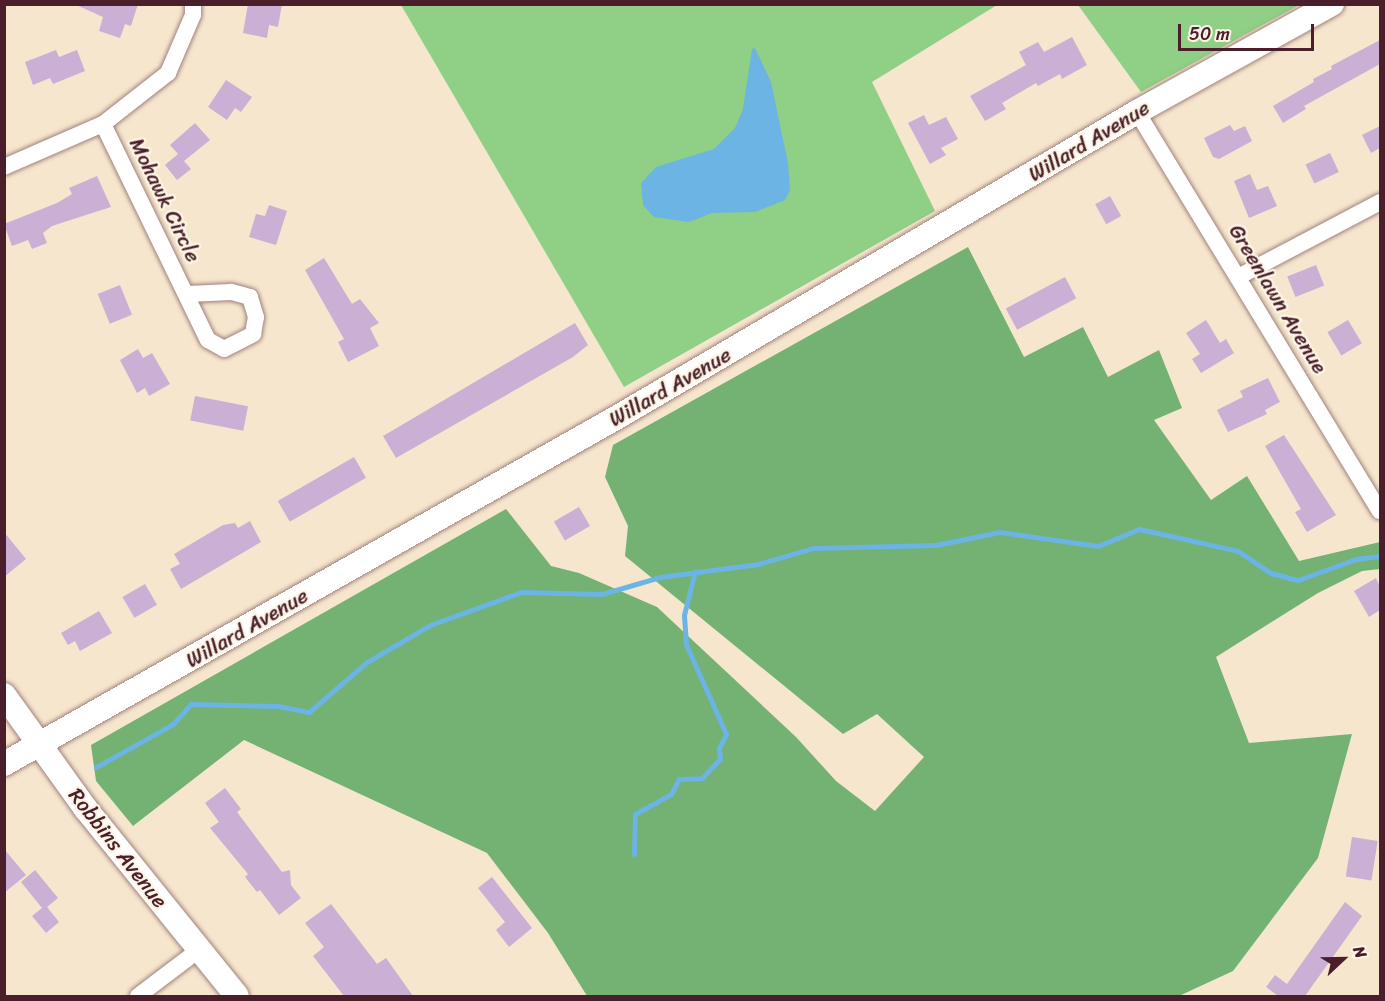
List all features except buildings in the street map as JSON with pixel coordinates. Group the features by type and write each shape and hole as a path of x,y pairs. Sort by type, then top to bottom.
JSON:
{"main road":[{"name":"Willard Avenue","path":"4,764 621,415 1137,112 1332,4"},
{"name":"Robbins Avenue","path":"4,695 86,809 237,996"}],"street":[{"path":"4,167 103,124 168,73 193,15 192,4"},
{"name":"Greenlawn Avenue","path":"1137,112 1380,511"},
{"name":"Mohawk Circle","path":"103,124 160,246 188,294"},
{"path":"1238,277 1380,202"},
{"path":"138,996 200,949"}],"green space":[{"path":"401,5 997,5 872,82 935,211 624,387"},
{"path":"1078,5 1299,5 1141,92"},
{"path":"968,247 1024,357 1083,327 1108,377 1159,350 1182,408 1154,420 1211,500 1247,476 1299,561 1380,542 1380,569 1362,571 1318,593 1216,657 1249,743 1352,734 1318,858 1233,971 1179,996 587,996 548,933 487,853 244,740 133,826 96,781 91,745 506,509 551,566 579,573 657,607 796,737 836,781 875,811 924,757 877,714 843,734 625,556 628,526 605,477 613,445"}],"water":[{"path":"755,48 771,82 788,163 790,190 785,200 755,212 712,213 689,222 654,217 643,205 641,183 656,167 714,149 735,128 743,109 752,49"}],"waterway":[{"path":"96,767 173,724 191,704 278,706 309,712 367,662 430,625 521,592 602,594 660,577 758,564 813,548 936,545 1000,532 1098,546 1139,529 1238,551 1271,573 1298,580 1356,559 1380,556"},
{"path":"634,854 635,814 671,794 679,779 702,778 720,759 719,748 726,734 686,644 684,615 695,571"}]}
